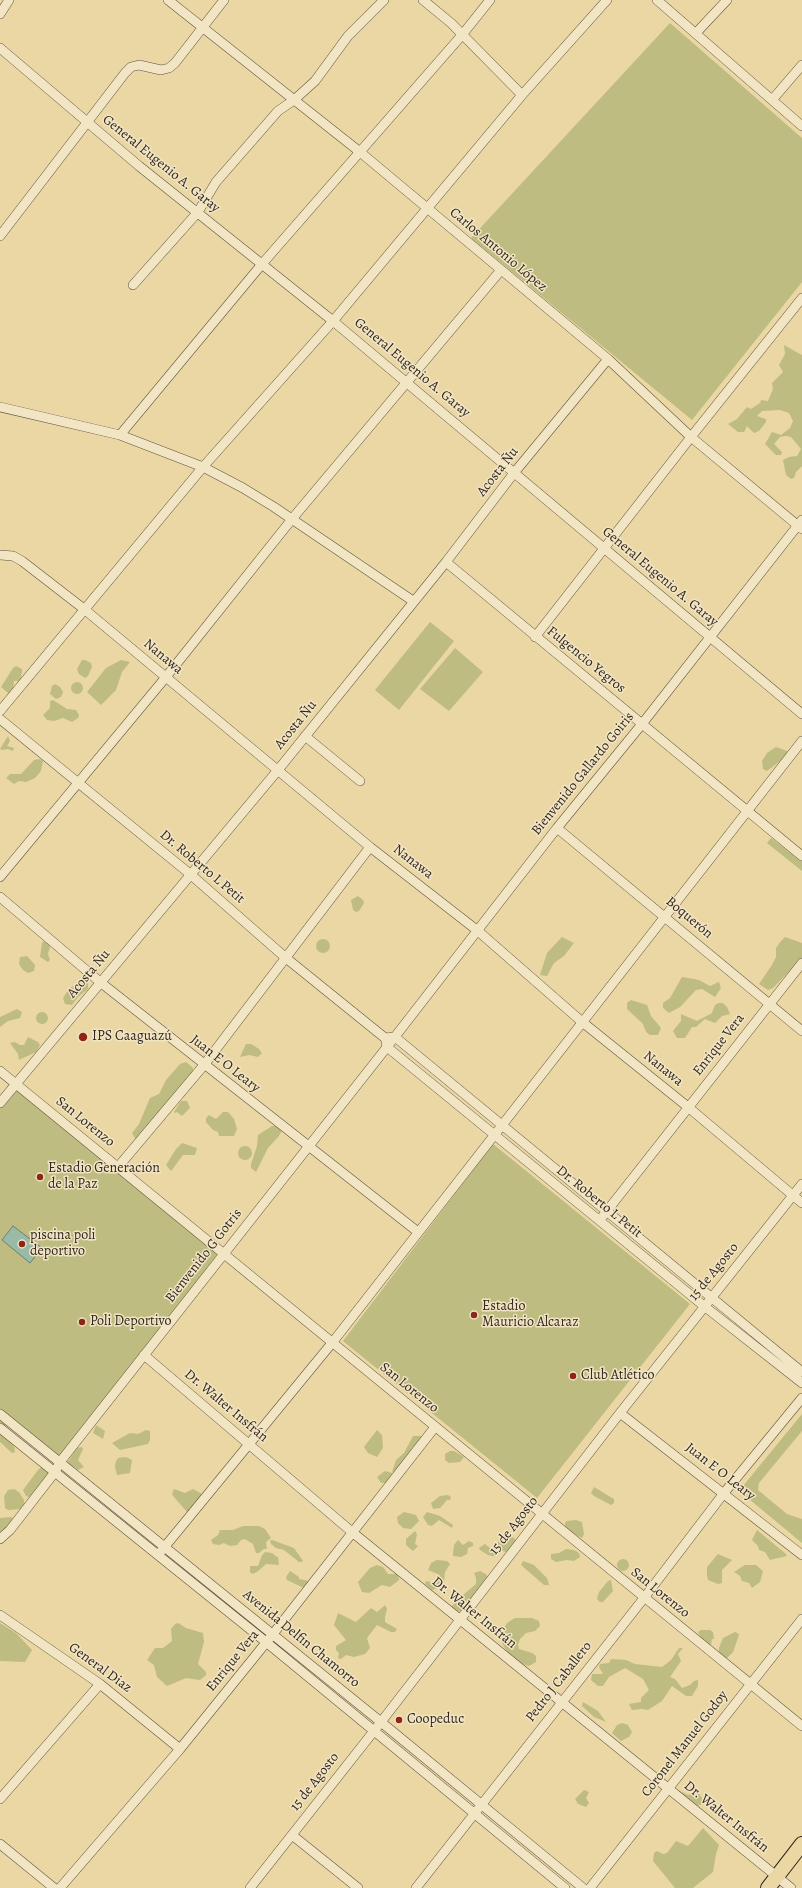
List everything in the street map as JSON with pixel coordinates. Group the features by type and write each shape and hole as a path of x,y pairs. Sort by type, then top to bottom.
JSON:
{"highway":[{"path":"768,1888 802,1844"}],"street":[{"path":"0,14 9,0"},
{"name":"Carlos Antonio López","path":"168,0 360,152 608,359 691,437 801,525"},
{"path":"0,236 125,73 132,67 139,65 162,70 169,68 175,63 224,0"},
{"path":"133,285 198,212 216,182 240,154 278,111 294,100 314,81 348,36 384,0"},
{"path":"423,0 462,35 522,95"},
{"path":"120,435 262,264 462,35 490,0"},
{"path":"0,711 203,467 333,321 522,95 607,0"},
{"path":"658,0 802,126"},
{"path":"696,33 727,0"},
{"name":"General Eugenio A. Garay","path":"0,48 88,122 333,321 802,714"},
{"path":"772,100 802,65"},
{"path":"0,877 77,782 166,677 292,519 501,270"},
{"path":"536,637 691,437 801,301"},
{"name":"Acosta Ñu","path":"0,1103 278,770 446,562 514,473 608,359"},
{"path":"0,407 120,435 203,467 243,488 292,519 413,601"},
{"name":"Bienvenido Gallardo Goiris","path":"387,1047 390,1038 478,931 557,828 801,525"},
{"name":"Nanawa","path":"0,555 13,556 22,561 84,609 370,847 478,931 582,1021 688,1107 802,1203"},
{"name":"Fulgencio Yegros","path":"446,562 802,856"},
{"name":"Dr. Roberto L Petit","path":"0,719 190,874 286,958 501,1126 802,1372"},
{"path":"305,736 360,781"},
{"path":"158,1556 332,1343 802,741"},
{"name":"Boquerón","path":"557,828 665,915 802,1031"},
{"path":"118,1167 204,1065 370,847"},
{"name":"Juan E O Leary","path":"0,897 100,982 418,1232"},
{"name":"Enrique Vera","path":"600,1220 802,963"},
{"name":"Dr. Roberto L Petit","path":"387,1047 704,1306 802,1383"},
{"name":"Bienvenido G Gotris","path":"0,1539 10,1530 55,1472 60,1462 387,1047"},
{"name":"San Lorenzo","path":"0,1071 802,1726"},
{"name":"15 de Agosto","path":"250,1888 374,1731 620,1413 802,1184"},
{"name":"Dr. Walter Insfrán","path":"144,1356 352,1532 791,1888"},
{"name":"Pedro J Caballero","path":"416,1888 644,1598 724,1493 802,1398"},
{"name":"Juan E O Leary","path":"620,1413 802,1555"},
{"name":"Avenida Delfin Chamorro","path":"0,1414 273,1634 582,1888"},
{"name":"Enrique Vera","path":"60,1888 180,1748 273,1634 435,1427"},
{"name":"Avenida Delfin Chamorro","path":"0,1428 266,1642 564,1888"},
{"name":"General Diaz","path":"0,1615 100,1684 180,1748"},
{"name":"Coronel Manuel Godoy","path":"590,1888 802,1619"},
{"path":"0,1800 100,1684"},
{"path":"292,1835 358,1888"},
{"path":"0,1844 54,1888"}],"shaded area":[{"path":"670,23 802,138 802,282 692,420 471,238"},
{"path":"784,345 802,355 802,466 796,472 794,478 791,479 786,475 783,460 789,457 797,456 801,449 791,437 786,436 780,437 774,444 782,452 781,455 776,455 765,444 772,432 781,435 790,428 793,421 789,413 780,410 762,411 757,416 766,419 766,422 759,431 754,433 747,426 744,432 738,432 728,424 737,419 747,407 751,409 760,403 761,400 768,401 773,389 772,383 783,372 779,365 785,354"},
{"path":"430,622 454,641 399,710 375,690"},
{"path":"455,648 483,672 449,711 420,689"},
{"path":"82,660 91,663 92,667 88,676 85,678 79,674 77,669"},
{"path":"121,660 130,662 122,672 116,690 101,705 87,692 106,668"},
{"path":"16,666 22,669 20,681 14,681 13,690 11,693 8,693 1,687 13,668"},
{"path":"77,682 81,684 83,688 81,692 77,694 73,692 71,688 73,684"},
{"path":"55,684 60,687 63,692 61,697 56,699 50,694 52,686"},
{"path":"53,700 67,709 76,710 79,715 78,718 72,722 63,718 54,721 47,720 43,715 50,708 50,701"},
{"path":"8,736 10,741 7,746 14,748 13,751 8,749 0,749"},
{"path":"776,747 787,751 787,756 767,771 763,769 762,761 767,753"},
{"path":"40,759 43,761 41,771 35,778 26,782 19,781 14,784 6,778 10,774 21,774 34,760"},
{"path":"771,838 802,861 802,871 767,843"},
{"path":"358,896 364,903 359,911 356,912 353,910 351,900"},
{"path":"562,937 574,943 564,956 554,963 547,976 540,975 547,953"},
{"path":"785,937 802,943 802,958 773,988 768,990 759,984 776,957 776,948"},
{"path":"323,939 328,941 330,946 328,951 323,953 318,951 316,946 318,941"},
{"path":"44,941 49,944 50,947 48,954 50,960 48,962 40,957 42,943"},
{"path":"27,956 35,965 34,971 28,973 23,970 19,964 20,957"},
{"path":"682,977 699,980 710,986 719,982 721,988 715,997 702,989 696,990 680,1007 669,1013 663,1008 663,1003 670,998"},
{"path":"83,979 88,982 88,989 78,997 72,1005 65,1004 63,998 69,989"},
{"path":"631,1000 647,1005 651,1016 661,1028 658,1035 650,1035 646,1032 643,1024 627,1009 627,1003"},
{"path":"723,1003 727,1007 730,1014 722,1016 715,1023 705,1019 696,1027 692,1027 685,1038 677,1038 673,1031 681,1021 681,1014 697,1021 712,1013 715,1005"},
{"path":"17,1009 22,1012 20,1018 8,1021 0,1027 0,1017"},
{"path":"40,1012 44,1012 48,1018 44,1024 40,1024 36,1020 36,1016"},
{"path":"28,1037 38,1042 40,1045 36,1052 19,1060 18,1054 10,1043 15,1042 20,1045 24,1045"},
{"path":"246,1044 251,1044 262,1053 258,1057 249,1055 240,1057"},
{"path":"186,1062 193,1068 193,1076 136,1140 132,1133 139,1124 150,1098 159,1094 166,1080 180,1064"},
{"name":"Poli Deportivo","path":"16,1089 219,1252 60,1462 9,1425 0,1427 0,1108"},
{"path":"181,1101 187,1101 190,1108 182,1116 177,1112 174,1112"},
{"path":"223,1112 228,1112 234,1119 237,1129 234,1136 219,1136 218,1132 213,1130 206,1122 206,1118 209,1115 216,1119"},
{"path":"272,1126 278,1126 282,1130 279,1136 268,1148 256,1172 251,1168 251,1164 257,1146 258,1135"},
{"path":"182,1143 197,1148 195,1155 183,1155 171,1171 166,1165 176,1149"},
{"path":"493,1144 690,1304 537,1498 343,1341"},
{"path":"242,1146 248,1146 252,1150 252,1156 248,1160 242,1160 238,1156 238,1150"},
{"name":"piscina poli deportivo","path":"13,1226 42,1248 30,1263 2,1240"},
{"path":"802,1414 802,1431 759,1483 758,1490 787,1514 802,1519 802,1543 743,1494 743,1486"},
{"path":"96,1425 105,1431 103,1439 93,1433"},
{"path":"146,1430 150,1431 150,1440 148,1444 120,1450 112,1443 130,1433 138,1434"},
{"path":"377,1430 382,1435 383,1448 377,1457 368,1453 364,1447"},
{"path":"0,1432 14,1446 15,1452 12,1453 0,1442"},
{"path":"413,1436 423,1436 421,1441 412,1448 408,1459 399,1471 392,1472 396,1460 404,1453"},
{"path":"82,1447 83,1449 78,1460 84,1467 78,1470 67,1463 77,1448"},
{"path":"450,1451 454,1451 464,1457 460,1462 449,1463 445,1460 445,1454"},
{"path":"126,1457 132,1460 130,1473 117,1475 115,1467 116,1461 118,1458"},
{"path":"43,1466 51,1475 32,1498 26,1496 23,1490 38,1470"},
{"path":"385,1471 392,1473 393,1478 385,1483 381,1483 377,1477"},
{"path":"594,1487 614,1499 614,1503 611,1505 594,1496 591,1493"},
{"path":"14,1489 19,1492 24,1500 24,1507 22,1509 8,1510 5,1508 4,1496 8,1490"},
{"path":"174,1489 185,1493 193,1489 202,1494 191,1512 187,1512 174,1497 172,1494"},
{"path":"448,1495 451,1497 450,1500 447,1500 440,1508 433,1509 431,1503 440,1496"},
{"path":"404,1512 416,1515 419,1521 411,1529 403,1528 398,1523 397,1517"},
{"path":"427,1512 440,1516 453,1525 452,1528 439,1520 432,1526 428,1525 423,1517"},
{"path":"11,1517 14,1519 0,1537 0,1518"},
{"path":"576,1520 582,1522 584,1534 582,1538 570,1532 565,1527 565,1523 567,1521"},
{"path":"243,1526 259,1526 265,1529 271,1538 266,1542 267,1549 256,1553 253,1544 245,1539 241,1540 237,1545 230,1546 224,1543 219,1545 213,1544 211,1540 218,1535 220,1530 233,1530"},
{"path":"757,1530 787,1556 770,1560 765,1552 759,1550 758,1546 752,1540"},
{"path":"415,1531 417,1534 415,1544 418,1546 413,1551 406,1545 406,1539"},
{"path":"505,1533 514,1538 516,1541 510,1551 506,1552 497,1546 498,1542 503,1539"},
{"path":"272,1540 294,1548 303,1561 299,1562 284,1550 276,1548 271,1544 270,1541"},
{"path":"458,1540 463,1545 469,1541 473,1543 473,1546 468,1548 467,1554 461,1557 453,1556 454,1545"},
{"path":"485,1544 497,1554 496,1557 488,1555 480,1550 479,1548"},
{"path":"566,1549 574,1550 579,1553 580,1557 574,1561 567,1560 556,1562 551,1559 551,1554 559,1553"},
{"path":"265,1552 272,1553 278,1557 279,1565 266,1564 257,1572 252,1574 250,1572 250,1566 258,1566 262,1555"},
{"path":"718,1554 732,1560 722,1570 722,1583 718,1584 708,1580 707,1567"},
{"path":"625,1559 628,1560 628,1570 621,1571 618,1570 617,1563 618,1560"},
{"path":"437,1560 447,1561 450,1564 445,1572 444,1583 440,1587 432,1590 425,1584 426,1581 434,1583 440,1575 428,1570 431,1563"},
{"path":"523,1561 534,1565 547,1578 549,1585 544,1585 521,1565"},
{"path":"377,1565 383,1567 388,1574 398,1574 399,1580 390,1587 382,1585 369,1593 362,1592 358,1582 370,1568"},
{"path":"745,1565 756,1565 763,1571 760,1582 752,1588 749,1583 742,1581 740,1576 734,1572"},
{"path":"290,1571 299,1577 299,1579 309,1581 304,1588 287,1580 286,1577"},
{"path":"480,1571 486,1574 488,1579 463,1611 453,1611 452,1606 456,1601 476,1584 474,1573"},
{"path":"611,1580 613,1591 603,1602 600,1602 597,1599 599,1592 608,1581"},
{"path":"385,1605 387,1609 385,1622 397,1629 395,1632 391,1632 377,1625 367,1638 370,1648 365,1654 354,1657 346,1655 341,1659 338,1658 339,1653 336,1650 336,1646 346,1640 334,1625 338,1613 356,1622 371,1608 377,1612"},
{"path":"515,1618 532,1618 539,1621 540,1626 535,1631 526,1633 520,1639 518,1645 519,1649 532,1653 536,1656 536,1662 529,1666 519,1663 507,1652 501,1641 502,1631 507,1623"},
{"path":"0,1623 16,1633 32,1650 25,1662 0,1661"},
{"path":"178,1623 186,1628 203,1633 204,1642 198,1664 206,1672 206,1675 200,1680 186,1678 167,1686 157,1677 154,1665 147,1660 155,1648 163,1648 172,1641 171,1629"},
{"path":"701,1630 710,1630 713,1632 714,1639 712,1639 711,1645 700,1642 698,1632"},
{"path":"735,1632 739,1634 738,1638 733,1652 726,1659 719,1653 719,1648 723,1638"},
{"path":"679,1648 683,1648 678,1654 681,1661 670,1677 675,1679 682,1688 698,1680 698,1686 692,1696 686,1696 672,1686 662,1701 648,1710 632,1710 629,1704 641,1702 641,1698 649,1690 643,1679 625,1668 609,1677 603,1686 598,1686 591,1680 592,1674 603,1674 599,1667 600,1664 609,1663 611,1659 626,1660 635,1664 662,1667 671,1660"},
{"path":"583,1702 598,1711 606,1722 594,1717 582,1706"},
{"path":"622,1723 628,1725 632,1732 629,1737 621,1741 612,1733 617,1725"},
{"path":"584,1790 589,1792 586,1798 589,1803 586,1807 578,1804 575,1799"},
{"path":"678,1790 688,1795 697,1791 702,1798 702,1804 697,1806 680,1795"},
{"path":"703,1828 719,1845 713,1872 693,1888 675,1888 653,1861 654,1853 657,1851 663,1854 667,1853 676,1841 688,1846"}],"place":[{"name":"IPS Caaguazú","path":"83,1037"},
{"name":"Estadio Generación de la Paz","path":"40,1177"},
{"name":"piscina poli deportivo","path":"22,1244"},
{"name":"Estadio Mauricio Alcaraz","path":"474,1315"},
{"name":"Poli Deportivo","path":"82,1322"},
{"name":"Club Atlético","path":"573,1376"},
{"name":"Coopeduc","path":"399,1720"}]}
